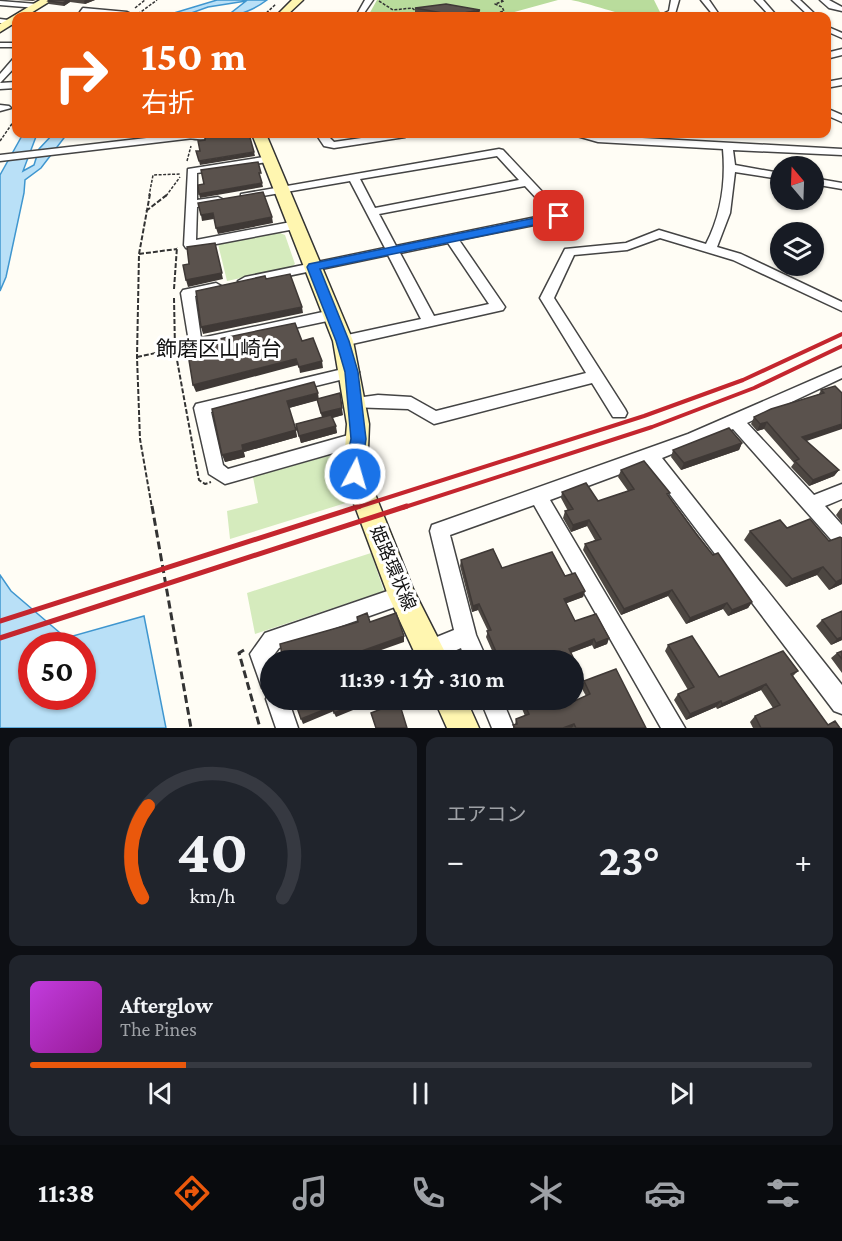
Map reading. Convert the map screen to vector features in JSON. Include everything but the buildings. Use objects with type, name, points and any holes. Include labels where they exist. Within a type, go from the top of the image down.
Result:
[{"type":"main road","points":[[27,12],[47,0]]},
{"type":"main road","points":[[285,12],[298,0]]},
{"type":"main road","name":"姫路環状線","points":[[261,138],[332,315],[351,372],[359,439],[354,462],[355,474],[402,595],[430,650]]},
{"type":"main road","points":[[455,710],[463,728]]},
{"type":"street","points":[[80,12],[100,0]]},
{"type":"street","points":[[759,0],[770,12]]},
{"type":"street","points":[[796,0],[809,12]]},
{"type":"street","points":[[824,0],[842,9]]},
{"type":"street","points":[[0,1],[37,6]]},
{"type":"street","points":[[0,80],[12,67]]},
{"type":"street","points":[[0,158],[169,138]]},
{"type":"street","points":[[324,138],[328,144],[334,145],[379,138]]},
{"type":"street","points":[[593,138],[643,138],[728,147],[842,152]]},
{"type":"street","points":[[710,249],[720,231],[731,168],[728,147]]},
{"type":"street","points":[[191,205],[500,152],[559,216],[188,293],[195,344],[332,315]]},
{"type":"street","points":[[270,159],[192,171],[190,245],[297,225]]},
{"type":"street","points":[[731,168],[770,174]]},
{"type":"street","points":[[353,177],[430,322]]},
{"type":"street","points":[[371,212],[527,182]]},
{"type":"street","points":[[824,183],[842,186]]},
{"type":"street","points":[[619,413],[547,298],[569,252],[632,245],[647,241],[659,234],[737,257],[842,307]]},
{"type":"street","points":[[342,341],[498,307],[452,239]]},
{"type":"street","points":[[351,372],[202,408],[215,469],[225,477],[359,439]]},
{"type":"street","points":[[472,650],[439,531],[650,456],[736,422],[842,372]]},
{"type":"street","points":[[355,403],[378,401],[411,403],[434,418],[596,375]]},
{"type":"street","points":[[736,422],[842,538]]},
{"type":"street","points":[[650,456],[842,703]]},
{"type":"street","points":[[811,504],[842,491]]},
{"type":"street","points":[[538,496],[674,728]]},
{"type":"street","points":[[264,650],[272,640],[402,595]]},
{"type":"street","points":[[440,650],[466,635]]},
{"type":"street","points":[[281,710],[287,728]]},
{"type":"street","points":[[496,710],[503,728]]},
{"type":"path","points":[[136,12],[157,0]]},
{"type":"path","points":[[268,12],[281,0]]},
{"type":"path","points":[[378,0],[393,10],[412,8],[417,12]]},
{"type":"path","points":[[499,12],[504,11],[502,7],[495,4],[504,1],[501,0]]},
{"type":"path","points":[[0,141],[12,124]]},
{"type":"path","points":[[146,211],[168,194],[179,178],[185,174],[153,175],[146,211],[139,254],[137,357],[140,439],[191,728]]},
{"type":"path","points":[[139,254],[177,249]]},
{"type":"path","points":[[137,357],[175,349]]},
{"type":"green space","points":[[377,0],[558,0],[514,12],[370,12]]},
{"type":"green space","points":[[571,0],[654,0],[660,12],[617,12]]},
{"type":"green space","points":[[280,233],[285,235],[295,264],[291,267],[227,281],[218,244]]},
{"type":"green space","points":[[342,452],[345,477],[352,501],[230,539],[227,511],[258,503],[253,477]]},
{"type":"green space","points":[[371,553],[384,591],[255,634],[247,593]]},
{"type":"water","points":[[217,0],[267,0],[245,12],[232,12],[246,1],[208,7],[194,12],[177,12]]},
{"type":"water","points":[[21,138],[35,138],[23,171],[34,165],[39,149],[49,138],[64,138],[41,168],[25,180],[6,277],[0,291],[0,175]]},
{"type":"water","points":[[0,575],[11,591],[59,632],[18,632],[18,710],[96,710],[96,632],[87,632],[144,616],[166,728],[0,728]]},
{"type":"railway","points":[[355,508],[644,416],[743,380],[842,334]]},
{"type":"railway","points":[[402,508],[652,427],[754,388],[842,346]]},
{"type":"railway","points":[[0,621],[360,506]]},
{"type":"railway","points":[[0,638],[407,506]]},
{"type":"district","name":"飾磨区山崎台","points":[[219,349]]},
{"type":"route","points":[[355,474],[354,462],[359,439],[351,372],[342,341],[313,267],[559,216]]}]
